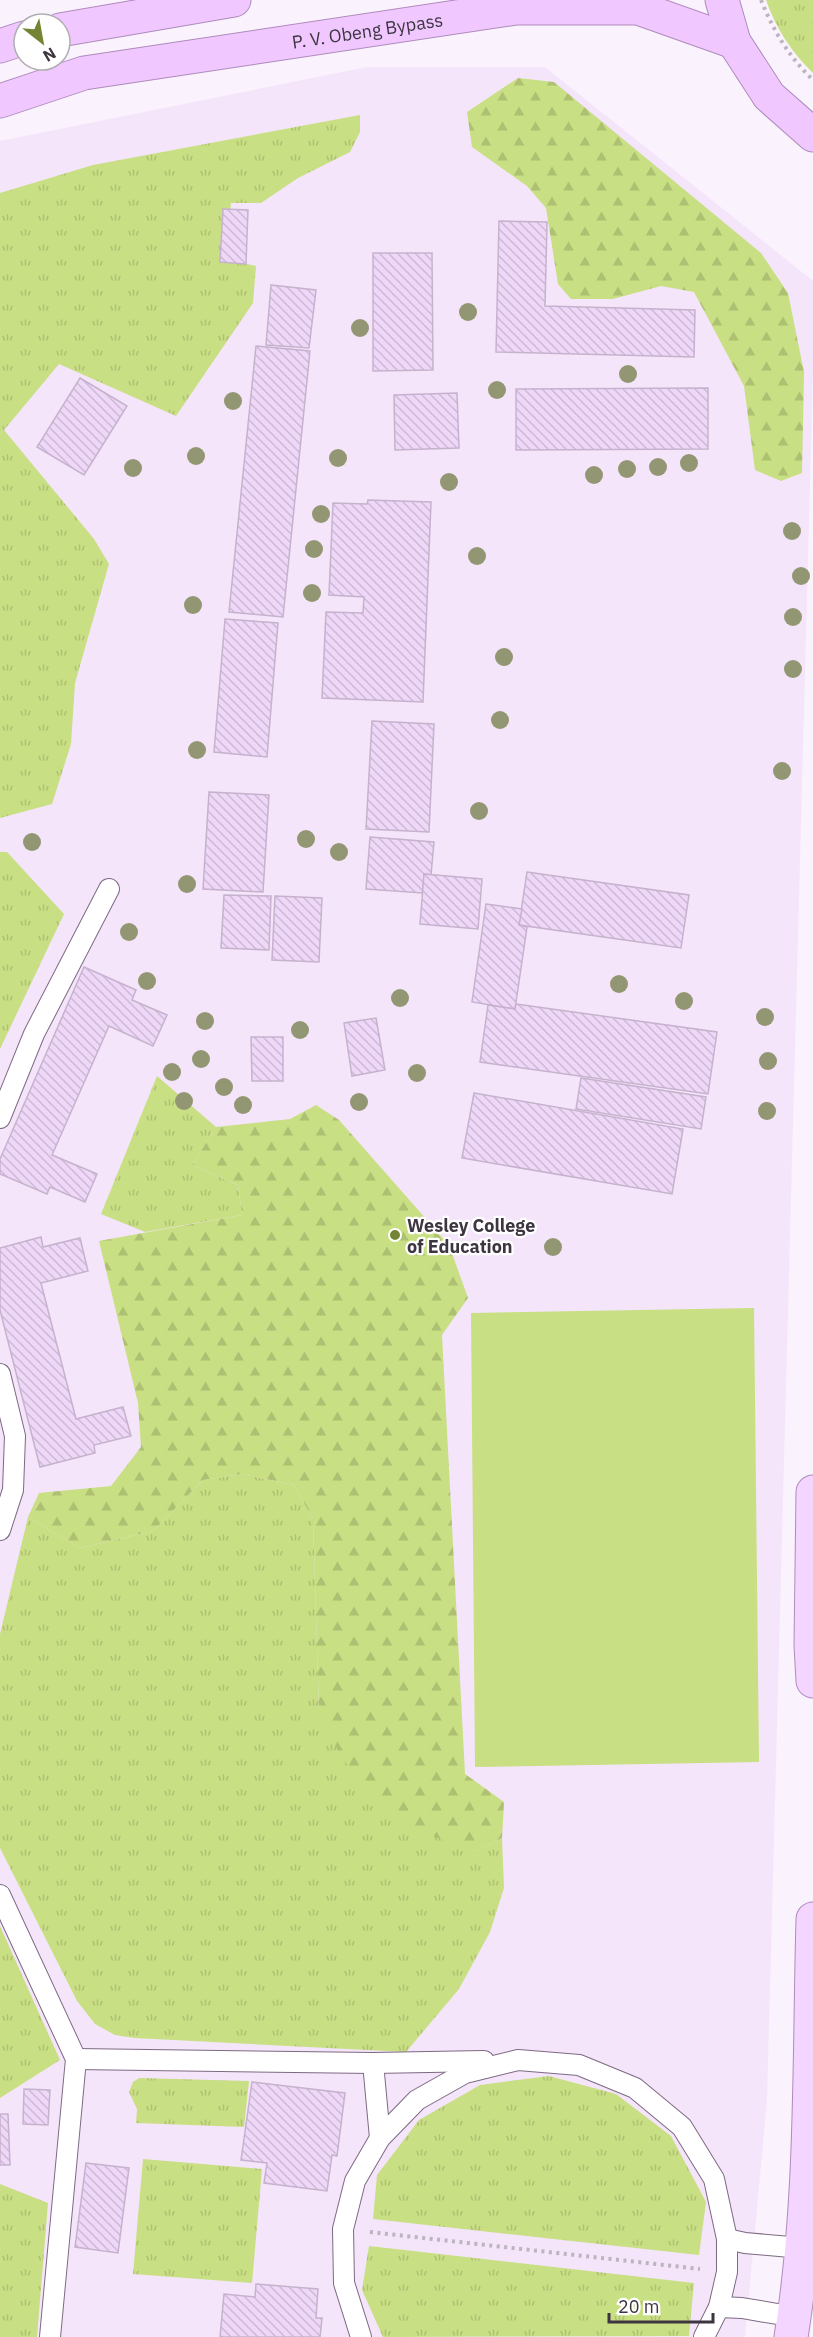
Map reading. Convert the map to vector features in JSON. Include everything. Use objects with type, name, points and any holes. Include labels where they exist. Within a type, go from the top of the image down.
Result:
[{"type":"highway","points":[[72,28],[234,0]]},
{"type":"highway","points":[[722,0],[734,42],[769,96],[813,135]]},
{"type":"highway","name":"P. V. Obeng Bypass","points":[[0,101],[84,73],[516,8],[638,8],[734,42]]},
{"type":"main road","points":[[813,1492],[811,1645],[813,1681]]},
{"type":"main road","points":[[793,2327],[802,2248],[809,2103],[813,1938]]},
{"type":"lane","points":[[0,1118],[34,1034],[109,889]]},
{"type":"lane","points":[[0,1374],[15,1436],[14,1490],[0,1530]]},
{"type":"lane","points":[[0,1895],[76,2059],[50,2337]]},
{"type":"lane","points":[[76,2059],[373,2063],[518,2060],[579,2065],[635,2088],[682,2127],[714,2179],[727,2239],[727,2272],[719,2307],[704,2337]]},
{"type":"lane","points":[[360,2336],[344,2283],[343,2229],[355,2181],[380,2138],[417,2100],[465,2073],[518,2060]]},
{"type":"lane","points":[[373,2063],[380,2138]]},
{"type":"lane","points":[[727,2239],[745,2243],[802,2248]]},
{"type":"lane","points":[[719,2307],[742,2308],[793,2327]]},
{"type":"path","points":[[761,0],[771,24],[789,52],[813,80]]},
{"type":"path","points":[[343,2229],[727,2272]]},
{"type":"shaded area","name":"Wesley College of Education","points":[[367,67],[545,67],[813,281],[813,370],[767,2100],[745,2337],[0,2337],[0,141]]},
{"type":"green space","points":[[766,0],[813,0],[813,73],[785,39]]},
{"type":"green space","points":[[518,78],[554,82],[761,253],[788,293],[804,372],[802,473],[781,481],[755,470],[744,386],[694,292],[661,286],[613,299],[571,299],[558,284],[546,208],[527,186],[472,147],[467,112]]},
{"type":"green space","points":[[360,115],[360,132],[350,152],[298,178],[261,203],[231,203],[225,259],[256,266],[253,303],[176,416],[59,364],[4,430],[94,539],[109,564],[75,683],[71,744],[52,804],[0,818],[0,193],[93,165]]},
{"type":"green space","points":[[0,852],[7,852],[64,914],[0,1049]]},
{"type":"green space","points":[[157,1076],[216,1127],[192,1165],[238,1185],[242,1215],[145,1232],[101,1214]]},
{"type":"green space","points":[[316,1105],[339,1120],[449,1245],[468,1298],[442,1335],[465,1774],[504,1802],[502,1838],[475,1852],[403,1825],[341,1758],[319,1709],[313,1519],[294,1485],[242,1474],[203,1480],[153,1531],[80,1548],[28,1517],[39,1493],[111,1486],[141,1447],[138,1403],[99,1241],[242,1215],[238,1185],[192,1165],[216,1127],[290,1119]]},
{"type":"green space","points":[[754,1308],[759,1762],[475,1767],[471,1313]]},
{"type":"green space","points":[[242,1474],[294,1485],[313,1519],[319,1709],[475,1852],[502,1838],[504,1888],[490,1932],[459,1989],[406,2052],[134,2038],[115,2035],[95,2024],[77,2001],[0,1848],[0,1634],[28,1517],[80,1548],[153,1531],[203,1480]]},
{"type":"green space","points":[[0,1926],[60,2060],[0,2098]]},
{"type":"green space","points":[[549,2076],[616,2094],[671,2136],[706,2202],[699,2255],[373,2219],[377,2175],[419,2120],[480,2085]]},
{"type":"green space","points":[[139,2078],[249,2081],[244,2127],[136,2123],[137,2109],[129,2092],[133,2082]]},
{"type":"green space","points":[[143,2159],[262,2169],[252,2283],[133,2274]]},
{"type":"green space","points":[[0,2184],[48,2203],[37,2337],[0,2337]]},
{"type":"green space","points":[[369,2246],[694,2283],[689,2336],[383,2337],[362,2290]]},
{"type":"building","points":[[223,209],[248,210],[246,264],[220,262]]},
{"type":"building","points":[[499,221],[547,222],[545,306],[695,310],[694,357],[496,352]]},
{"type":"building","points":[[373,253],[432,253],[433,370],[373,371]]},
{"type":"building","points":[[271,285],[316,290],[309,348],[266,345]]},
{"type":"building","points":[[256,346],[310,351],[283,617],[229,612]]},
{"type":"building","points":[[80,378],[127,406],[84,475],[37,447]]},
{"type":"building","points":[[708,388],[708,449],[516,450],[516,389]]},
{"type":"building","points":[[457,393],[459,448],[395,450],[394,395]]},
{"type":"building","points":[[368,500],[431,502],[423,702],[322,698],[326,612],[363,613],[364,597],[329,595],[333,503],[367,504]]},
{"type":"building","points":[[225,619],[278,623],[267,757],[214,752]]},
{"type":"building","points":[[372,721],[434,724],[429,832],[366,829]]},
{"type":"building","points":[[209,792],[269,795],[263,892],[203,889]]},
{"type":"building","points":[[370,837],[434,842],[431,875],[424,874],[423,893],[366,889]]},
{"type":"building","points":[[527,872],[689,895],[681,948],[519,925]]},
{"type":"building","points":[[424,874],[482,879],[478,929],[420,924]]},
{"type":"building","points":[[224,895],[271,896],[269,950],[221,948]]},
{"type":"building","points":[[275,896],[322,898],[319,962],[272,960]]},
{"type":"building","points":[[486,904],[522,909],[519,925],[527,927],[515,1009],[472,1002]]},
{"type":"building","points":[[84,967],[136,990],[132,1000],[167,1015],[153,1046],[109,1026],[52,1155],[97,1174],[85,1202],[50,1187],[47,1194],[0,1174],[0,1159]]},
{"type":"building","points":[[516,1004],[717,1032],[708,1094],[480,1062],[488,1005],[515,1009]]},
{"type":"building","points":[[376,1018],[385,1070],[352,1076],[344,1023]]},
{"type":"building","points":[[251,1037],[283,1037],[283,1081],[252,1081]]},
{"type":"building","points":[[581,1078],[706,1097],[701,1129],[576,1109]]},
{"type":"building","points":[[474,1093],[683,1129],[672,1194],[462,1158]]},
{"type":"building","points":[[41,1237],[43,1247],[80,1238],[88,1271],[41,1283],[76,1419],[123,1407],[131,1436],[94,1445],[95,1453],[40,1467],[0,1310],[0,1248]]},
{"type":"building","points":[[252,2082],[345,2093],[337,2156],[332,2155],[327,2191],[264,2183],[267,2163],[241,2160]]},
{"type":"building","points":[[24,2089],[50,2090],[48,2125],[23,2124]]},
{"type":"building","points":[[0,2114],[8,2114],[10,2165],[0,2165]]},
{"type":"building","points":[[86,2163],[129,2168],[118,2253],[75,2247]]},
{"type":"building","points":[[256,2284],[318,2289],[316,2318],[322,2318],[320,2337],[220,2337],[224,2294],[255,2297]]},
{"type":"place","name":"Wesley College of Education","points":[[395,1235]]}]
